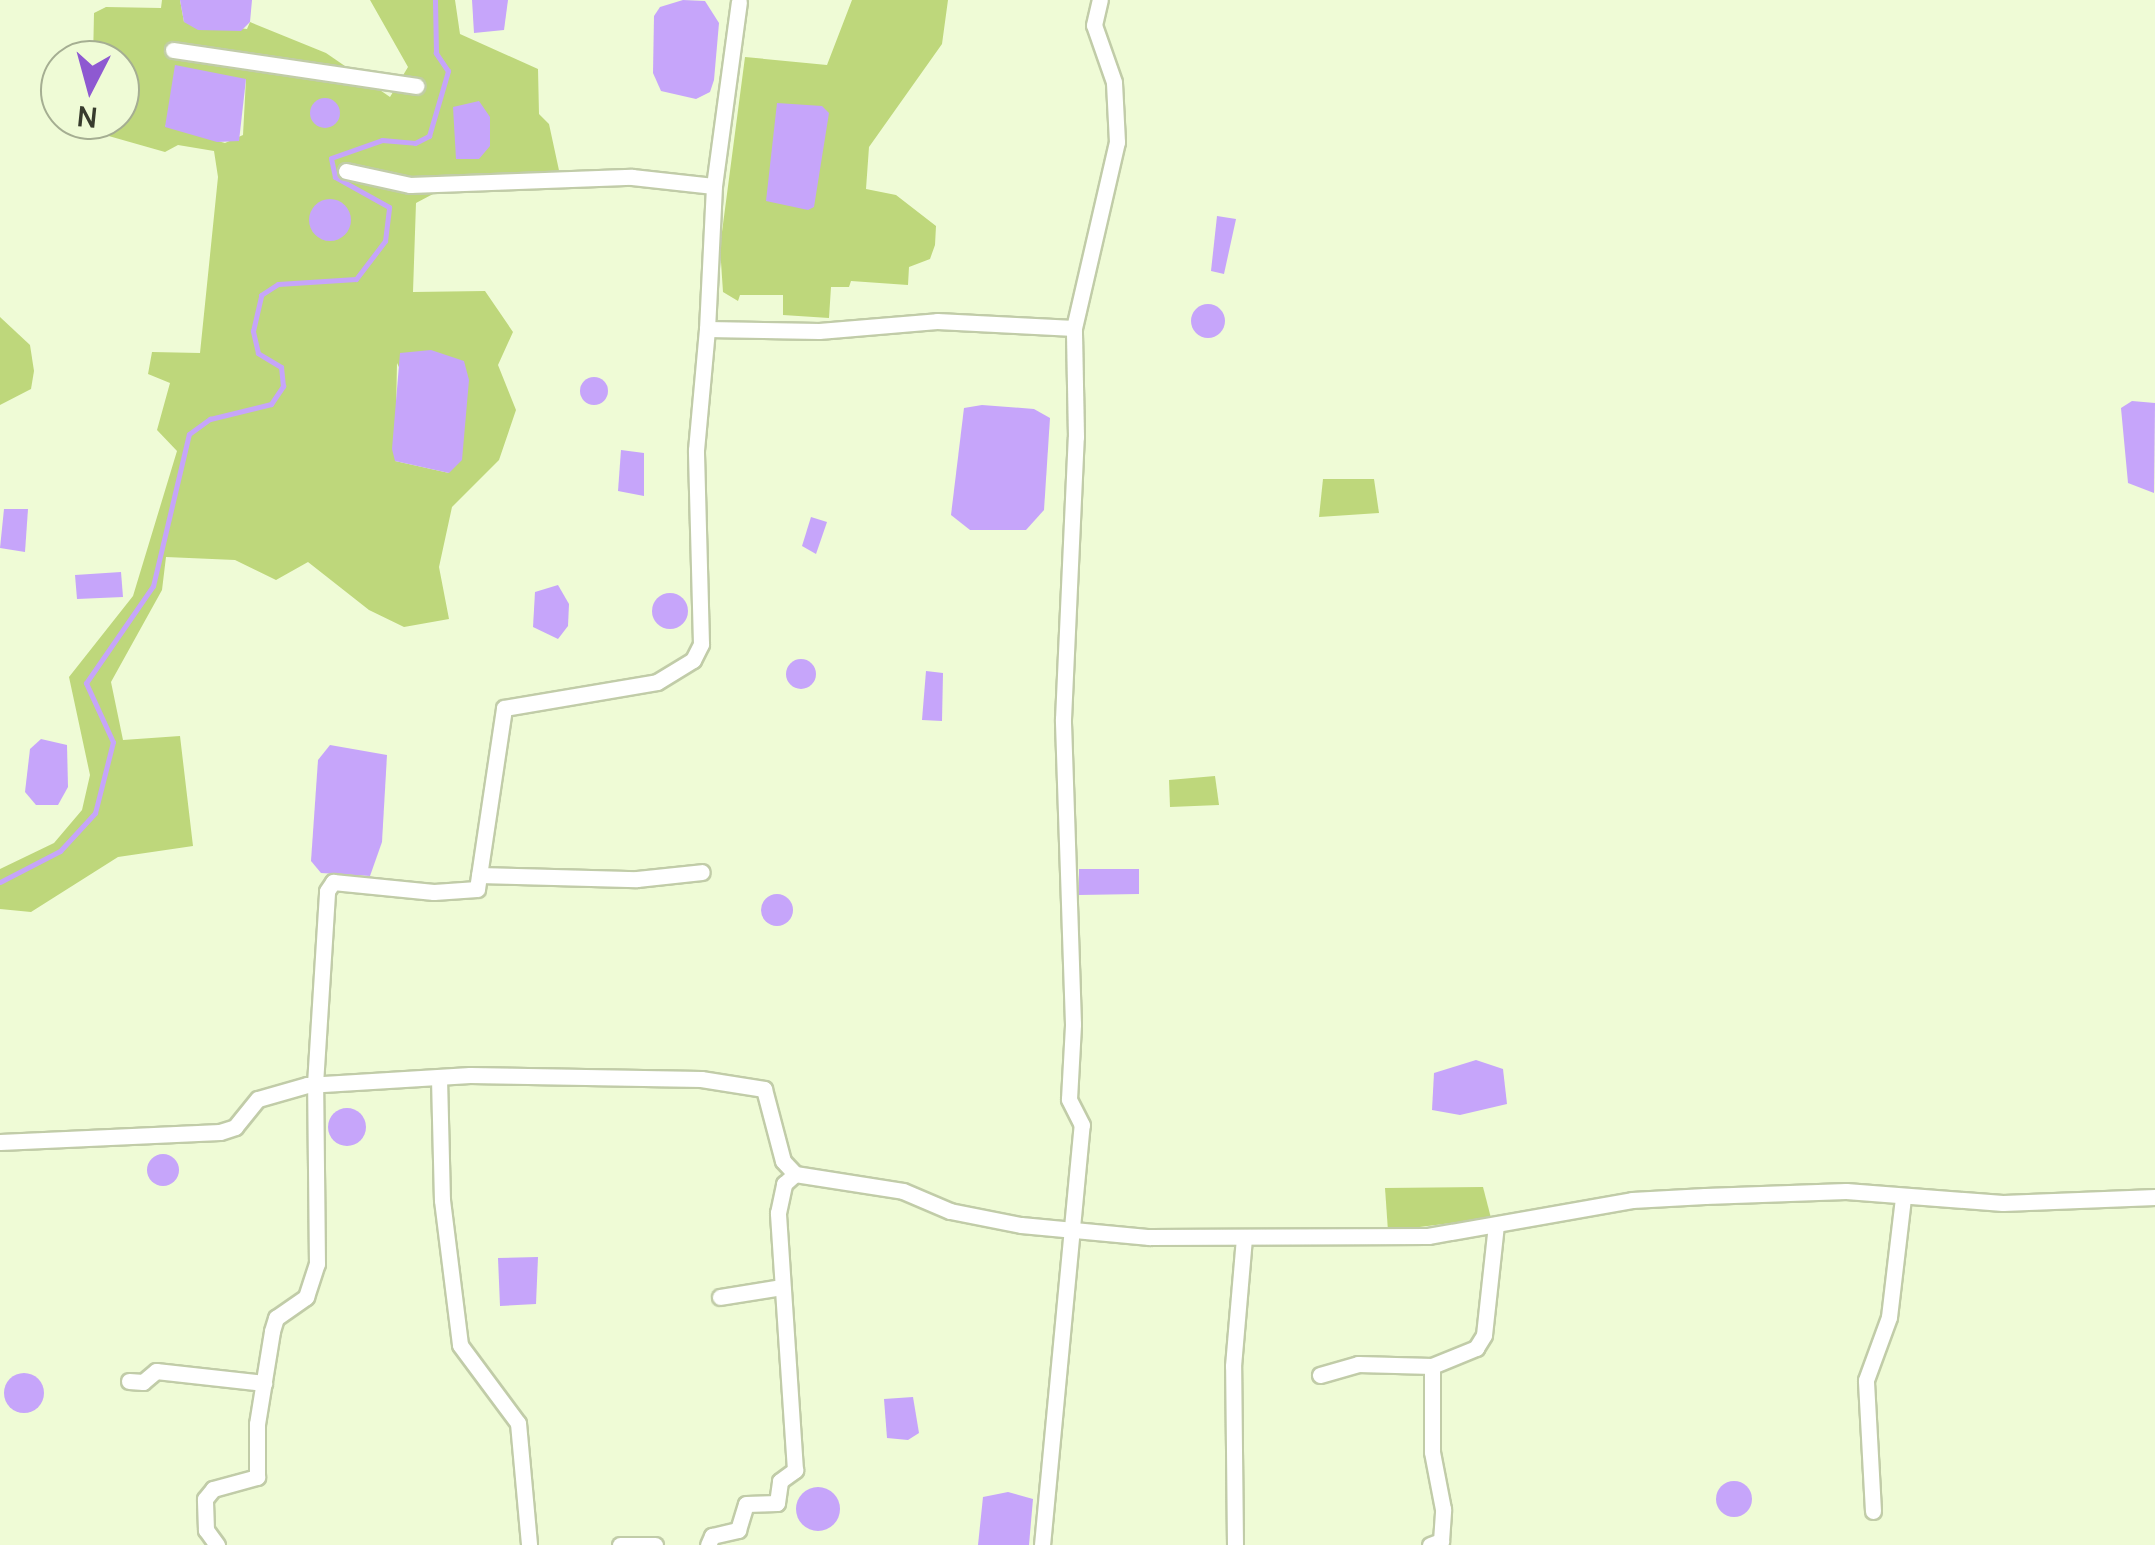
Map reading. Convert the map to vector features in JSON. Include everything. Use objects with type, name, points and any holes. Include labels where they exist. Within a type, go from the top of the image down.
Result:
[{"type":"street","points":[[1042,1545],[1082,1126],[1068,1099],[1073,1024],[1063,719],[1076,437],[1074,328],[1117,142],[1114,82],[1094,25],[1100,0]]},
{"type":"street","points":[[216,1545],[206,1530],[203,1506],[213,1489],[257,1477],[264,1383],[276,1318],[306,1297],[317,1264],[315,1084],[322,932],[332,882],[434,892],[477,889],[504,708],[657,682],[680,672],[701,644],[696,450],[714,186],[739,2]]},
{"type":"street","points":[[172,50],[416,86]]},
{"type":"street","points":[[346,172],[410,184],[632,178],[714,186]]},
{"type":"street","points":[[707,328],[819,331],[937,321],[1074,328]]},
{"type":"street","points":[[479,874],[637,879],[702,872]]},
{"type":"street","points":[[439,1078],[442,1200],[460,1346],[518,1423],[529,1545]]},
{"type":"street","points":[[0,1142],[220,1132],[267,1094],[315,1084],[439,1078],[751,1085],[769,1095],[778,1148],[795,1174],[903,1191],[950,1211],[1075,1230],[1244,1238],[1428,1236],[1670,1197],[1846,1192],[2003,1203],[2155,1196]]},
{"type":"street","points":[[708,1545],[712,1536],[738,1530],[746,1504],[777,1503],[780,1481],[794,1477],[778,1213],[784,1184],[795,1174]]},
{"type":"street","points":[[1873,1511],[1866,1380],[1888,1317],[1903,1197]]},
{"type":"street","points":[[1320,1376],[1358,1364],[1432,1366],[1476,1348],[1484,1336],[1496,1225]]},
{"type":"street","points":[[1235,1545],[1232,1366],[1244,1238]]},
{"type":"street","points":[[720,1297],[782,1288]]},
{"type":"street","points":[[1430,1545],[1441,1541],[1444,1510],[1432,1452],[1432,1366]]},
{"type":"street","points":[[128,1381],[143,1382],[156,1371],[264,1383]]},
{"type":"street","points":[[620,1545],[655,1545]]},
{"type":"green space","points":[[162,0],[180,0],[184,22],[247,29],[250,22],[326,53],[390,97],[408,67],[370,0],[455,0],[460,34],[538,69],[539,114],[549,124],[560,175],[552,189],[433,194],[416,203],[413,292],[485,291],[513,332],[498,365],[516,410],[499,460],[452,507],[439,567],[449,619],[404,627],[369,610],[308,562],[276,580],[235,560],[166,557],[162,590],[111,682],[123,740],[180,736],[193,846],[118,857],[31,912],[0,909],[0,869],[54,843],[82,810],[90,775],[69,677],[133,596],[177,451],[157,430],[170,383],[148,374],[152,352],[200,353],[218,177],[214,151],[178,145],[165,152],[123,140],[140,140],[140,40],[93,40],[94,13],[106,7],[161,8]],"holes":[[[246,79],[243,135],[225,143],[165,126]],[[397,363],[449,473],[395,461]]]},
{"type":"green space","points":[[852,0],[948,0],[942,44],[869,147],[866,189],[896,195],[936,226],[935,245],[930,259],[909,267],[908,285],[851,281],[849,287],[831,287],[829,318],[783,315],[783,295],[740,295],[738,301],[723,292],[720,247],[745,57],[827,65]]},
{"type":"green space","points":[[0,317],[30,345],[34,371],[31,389],[0,405]]},
{"type":"green space","points":[[1323,479],[1374,479],[1379,513],[1319,517]]},
{"type":"green space","points":[[1215,776],[1219,805],[1170,807],[1169,780]]},
{"type":"green space","points":[[1483,1187],[1491,1218],[1388,1231],[1385,1188]]},
{"type":"shaded area","points":[[180,0],[252,0],[250,22],[241,31],[198,30],[184,22]]},
{"type":"shaded area","points":[[472,0],[508,0],[504,30],[474,33]]},
{"type":"shaded area","points":[[683,0],[705,1],[719,23],[714,80],[710,92],[696,99],[661,91],[653,73],[654,16],[660,7]]},
{"type":"shaded area","points":[[175,65],[246,79],[239,141],[217,142],[165,127]]},
{"type":"shaded area","points":[[325,98],[335,103],[340,113],[335,123],[325,128],[315,123],[310,113],[315,103]]},
{"type":"shaded area","points":[[479,101],[490,117],[490,146],[479,159],[456,159],[453,107]]},
{"type":"shaded area","points":[[777,103],[822,106],[829,113],[814,207],[808,210],[766,201]]},
{"type":"shaded area","points":[[330,199],[345,205],[351,220],[345,235],[330,241],[315,235],[309,220],[315,205]]},
{"type":"shaded area","points":[[1217,216],[1236,219],[1224,274],[1211,271]]},
{"type":"shaded area","points":[[1208,304],[1220,309],[1225,321],[1220,333],[1208,338],[1196,333],[1191,321],[1196,309]]},
{"type":"shaded area","points":[[431,350],[464,361],[469,380],[462,460],[449,473],[395,461],[392,449],[400,353]]},
{"type":"shaded area","points":[[594,377],[604,381],[608,391],[604,401],[594,405],[584,401],[580,391],[584,381]]},
{"type":"shaded area","points":[[2132,401],[2155,403],[2154,493],[2128,483],[2121,408]]},
{"type":"shaded area","points":[[982,405],[1034,409],[1050,418],[1044,510],[1026,530],[970,530],[951,515],[964,408]]},
{"type":"shaded area","points":[[621,450],[644,453],[644,496],[618,491]]},
{"type":"shaded area","points":[[4,509],[28,509],[25,552],[0,548]]},
{"type":"shaded area","points":[[811,517],[827,522],[816,554],[802,546]]},
{"type":"shaded area","points":[[121,572],[123,597],[77,599],[75,575]]},
{"type":"shaded area","points":[[558,585],[569,604],[568,626],[558,639],[533,627],[535,592]]},
{"type":"shaded area","points":[[670,593],[683,598],[688,611],[683,624],[670,629],[657,624],[652,611],[657,598]]},
{"type":"shaded area","points":[[801,659],[815,668],[816,674],[807,688],[801,689],[787,680],[786,674],[795,660]]},
{"type":"shaded area","points":[[926,671],[943,673],[942,721],[922,720]]},
{"type":"shaded area","points":[[41,739],[67,745],[68,787],[58,805],[36,805],[25,792],[30,749]]},
{"type":"shaded area","points":[[330,745],[387,755],[382,842],[370,876],[321,873],[311,861],[318,760]]},
{"type":"shaded area","points":[[1079,869],[1139,869],[1139,894],[1079,895]]},
{"type":"shaded area","points":[[777,894],[788,899],[793,910],[788,921],[777,926],[766,921],[761,910],[766,899]]},
{"type":"shaded area","points":[[1476,1060],[1503,1069],[1507,1104],[1460,1115],[1432,1110],[1434,1073]]},
{"type":"shaded area","points":[[347,1108],[360,1114],[366,1127],[360,1140],[347,1146],[334,1140],[328,1127],[334,1114]]},
{"type":"shaded area","points":[[163,1154],[174,1159],[179,1170],[174,1181],[163,1186],[152,1181],[147,1170],[152,1159]]},
{"type":"shaded area","points":[[538,1257],[536,1304],[500,1306],[498,1258]]},
{"type":"shaded area","points":[[24,1373],[38,1379],[44,1393],[38,1407],[24,1413],[10,1407],[4,1393],[10,1379]]},
{"type":"shaded area","points":[[913,1397],[919,1433],[908,1440],[887,1438],[884,1399]]},
{"type":"shaded area","points":[[1734,1481],[1747,1486],[1752,1499],[1747,1512],[1734,1517],[1721,1512],[1716,1499],[1721,1486]]},
{"type":"shaded area","points":[[818,1487],[833,1494],[840,1509],[833,1524],[818,1531],[803,1524],[796,1509],[803,1494]]},
{"type":"shaded area","points":[[1008,1492],[1033,1499],[1029,1545],[978,1545],[983,1497]]},
{"type":"waterway","points":[[0,882],[60,851],[95,813],[113,742],[86,683],[153,586],[189,434],[210,419],[271,404],[283,386],[281,367],[258,353],[253,331],[261,295],[278,284],[356,279],[385,241],[389,207],[335,177],[331,158],[382,140],[415,143],[429,136],[448,71],[436,53],[435,0]]}]
